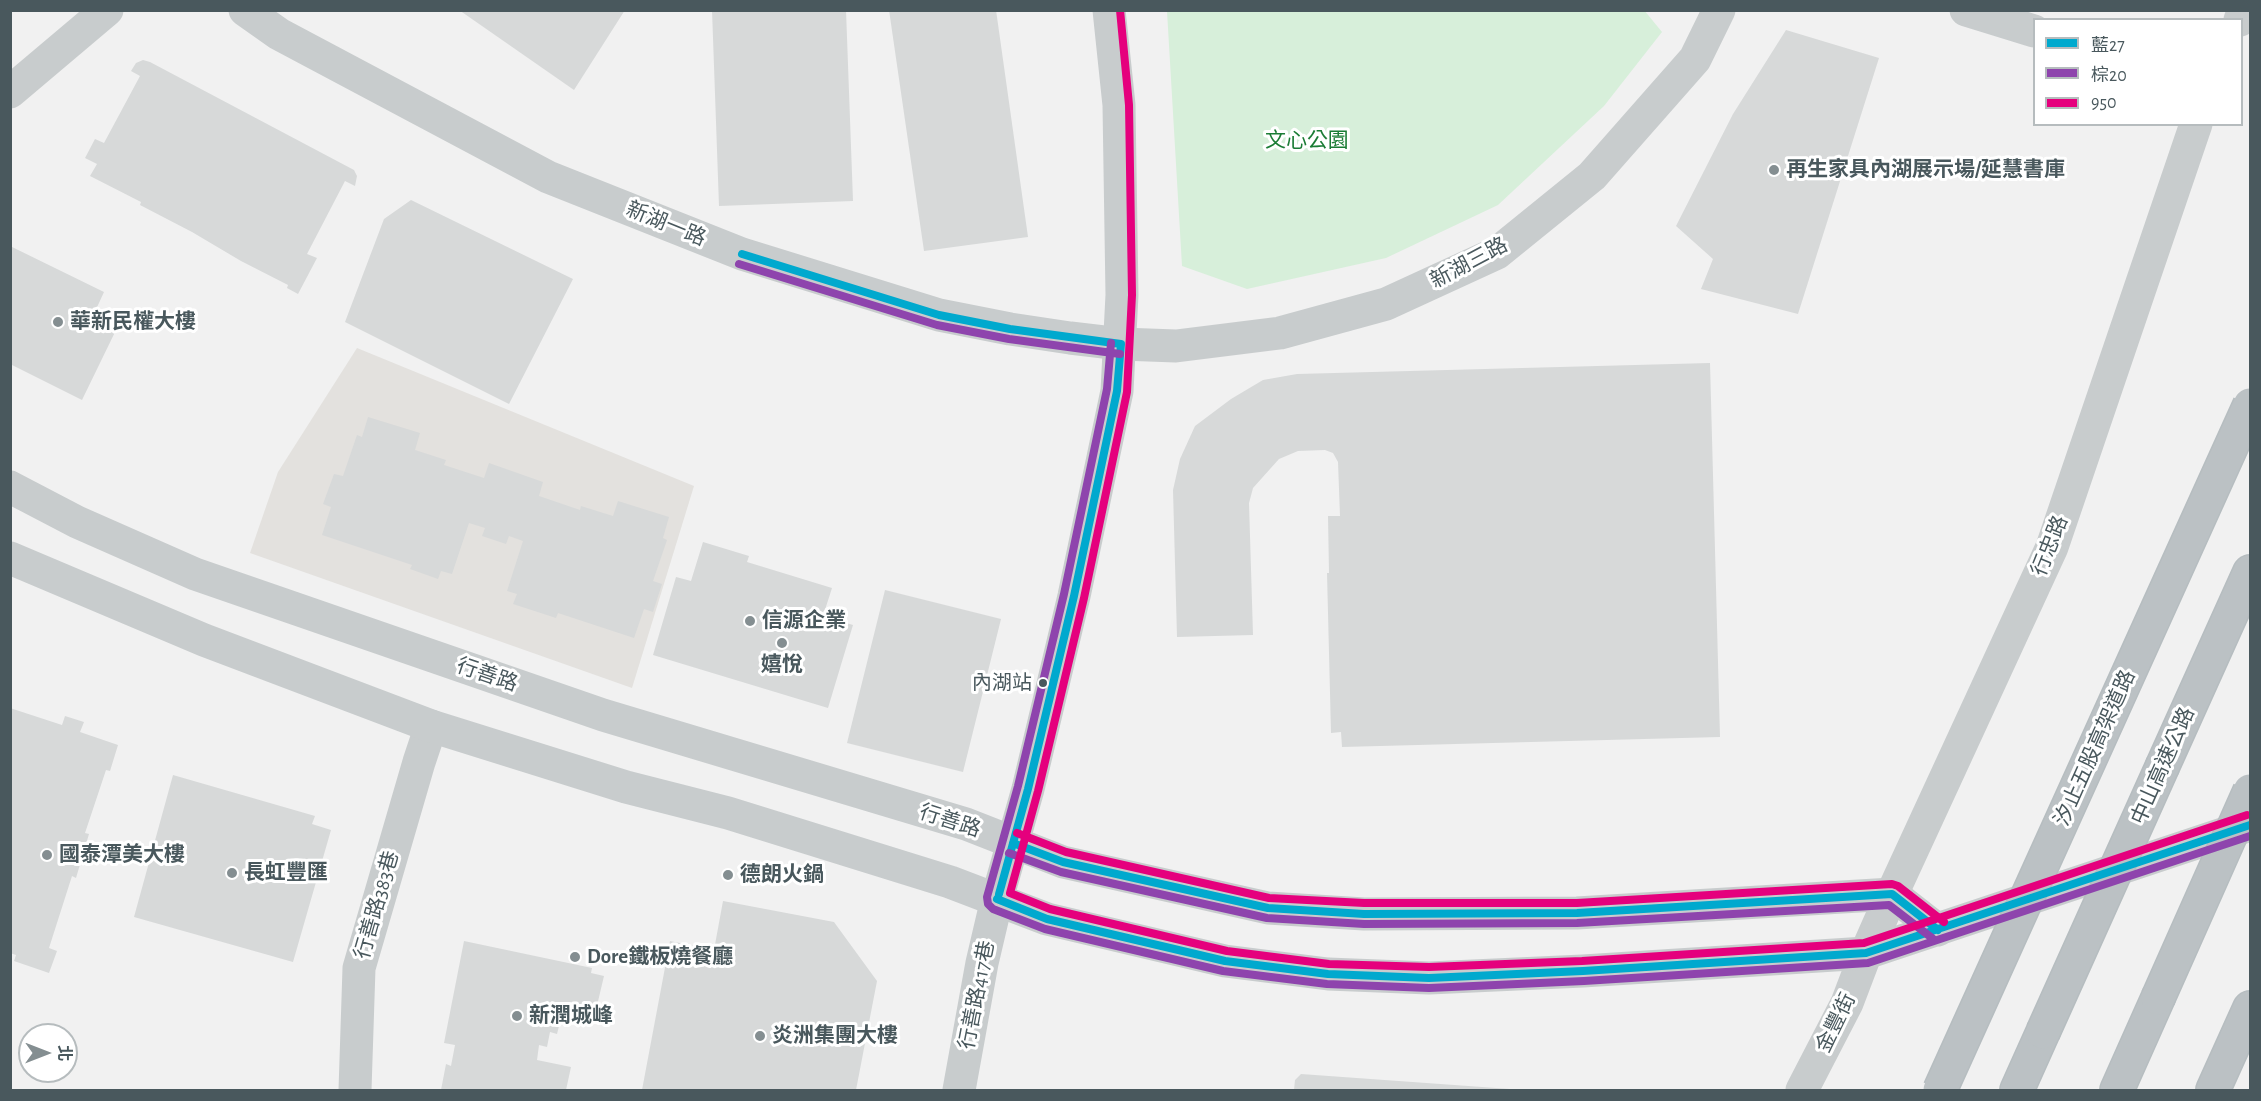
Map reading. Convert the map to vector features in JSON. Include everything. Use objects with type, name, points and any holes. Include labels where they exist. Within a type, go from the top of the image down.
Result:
[{"type":"highway","name":"汐止五股高架道路","points":[[1940,1090],[2250,405]]},
{"type":"highway","name":"中山高速公路","points":[[2017,1090],[2250,572]]},
{"type":"highway","points":[[2117,1090],[2250,790]]},
{"type":"highway","points":[[2213,1090],[2250,1008]]},
{"type":"street","points":[[10,92],[106,10]]},
{"type":"street","name":"新湖一路","points":[[245,10],[279,34],[548,177],[742,254],[939,315],[1010,329],[1121,344]]},
{"type":"street","name":"行善路417巷","points":[[959,1090],[982,963],[1074,596],[1117,391],[1121,344],[1119,105],[1109,10]]},
{"type":"street","name":"新湖三路","points":[[1121,344],[1191,345],[1280,333],[1386,304],[1497,254],[1592,176],[1695,59],[1719,10]]},
{"type":"street","points":[[1966,10],[2033,31]]},
{"type":"street","name":"行忠路","points":[[1866,953],[2052,547],[2195,126]]},
{"type":"street","name":"行善路","points":[[10,488],[77,522],[195,574],[603,715],[966,824],[1063,862],[1268,908],[1353,914],[1577,913],[1892,894]]},
{"type":"street","points":[[10,558],[204,640],[431,726],[626,787],[728,813],[950,882],[1047,919],[1225,962],[1328,974],[1429,978],[1583,971],[1866,953],[2250,825]]},
{"type":"street","name":"行善路383巷","points":[[355,1090],[359,969],[415,773],[431,726]]},
{"type":"street","points":[[1892,894],[1938,930]]},
{"type":"street","name":"金豐街","points":[[1802,1090],[1847,1003],[1866,953]]},
{"type":"shaded area","points":[[357,348],[694,486],[632,688],[250,553],[278,472]]},
{"type":"green space","name":"文心公園","points":[[1644,10],[1662,32],[1604,106],[1498,205],[1386,258],[1247,289],[1182,266],[1167,11]]},
{"type":"building","points":[[459,10],[625,10],[574,90]]},
{"type":"building","points":[[712,10],[846,10],[853,201],[719,206]]},
{"type":"building","points":[[889,10],[996,10],[1028,237],[924,251]]},
{"type":"building","name":"再生家具內湖展示場/延慧書庫","points":[[1786,30],[1879,58],[1798,314],[1701,289],[1713,259],[1676,226],[1733,114]]},
{"type":"building","points":[[143,60],[354,170],[357,176],[355,186],[345,181],[307,254],[317,258],[298,294],[287,288],[288,285],[140,205],[141,202],[90,176],[97,164],[85,158],[95,139],[104,143],[140,76],[131,71],[136,63]]},
{"type":"building","points":[[411,200],[573,279],[509,404],[345,322],[384,219]]},
{"type":"building","name":"華新民權大樓","points":[[10,246],[104,292],[93,316],[117,328],[82,400],[10,364]]},
{"type":"building","points":[[1710,363],[1720,737],[1342,747],[1341,732],[1331,733],[1327,573],[1329,573],[1328,516],[1340,516],[1338,462],[1333,453],[1325,450],[1298,451],[1279,459],[1253,488],[1249,503],[1253,635],[1177,637],[1173,490],[1180,459],[1195,426],[1231,399],[1263,380],[1297,374]]},
{"type":"building","points":[[368,417],[420,433],[415,450],[446,460],[444,465],[484,478],[489,463],[543,482],[539,496],[580,510],[581,506],[613,516],[618,501],[669,517],[663,538],[667,540],[653,581],[662,584],[653,612],[644,609],[634,638],[558,613],[556,618],[513,604],[517,594],[507,591],[523,541],[509,536],[506,544],[482,536],[485,528],[469,523],[452,574],[441,571],[438,579],[410,569],[412,565],[322,535],[331,507],[323,504],[334,474],[343,476],[357,435],[362,437]]},
{"type":"building","name":"信源企業","points":[[703,542],[749,556],[747,562],[832,588],[823,616],[853,625],[828,708],[653,655],[676,577],[691,581]]},
{"type":"building","points":[[885,590],[1001,619],[963,772],[847,743]]},
{"type":"building","name":"國泰潭美大樓","points":[[10,708],[62,725],[65,716],[84,722],[80,732],[118,745],[110,771],[106,770],[85,833],[89,834],[76,878],[72,876],[49,948],[57,951],[49,973],[14,961],[16,955],[10,953]]},
{"type":"building","name":"長虹豐匯","points":[[173,775],[315,816],[312,824],[331,830],[293,962],[134,917]]},
{"type":"building","name":"炎洲集團大樓","points":[[723,901],[834,922],[877,981],[856,1090],[642,1090],[670,941],[714,950]]},
{"type":"building","name":"新潤城峰","points":[[464,941],[592,968],[591,973],[604,976],[595,1014],[585,1012],[584,1023],[561,1018],[557,1034],[550,1032],[547,1047],[539,1045],[537,1060],[571,1067],[566,1090],[441,1090],[446,1064],[451,1066],[455,1045],[444,1043]]},
{"type":"building","points":[[1301,1074],[1510,1090],[1294,1090],[1295,1080]]},
{"type":"transit line","name":"950","points":[[1120,10],[1129,105],[1132,295],[1127,392],[1084,598],[1038,791],[1010,893],[1050,909],[1227,951],[1329,964],[1429,967],[1582,961],[1864,943],[2247,815]]},
{"type":"transit line","name":"藍27","points":[[742,254],[939,315],[1010,329],[1121,344]]},
{"type":"transit line","name":"棕20","points":[[739,264],[937,325],[1009,339],[1120,354]]},
{"type":"transit line","name":"棕20","points":[[1111,343],[1107,389],[1064,594],[1018,786],[987,897],[988,904],[993,909],[1045,929],[1223,971],[1327,984],[1429,988],[1584,981],[1868,963],[2250,836]]},
{"type":"transit line","name":"藍27","points":[[999,894],[1028,789],[1074,596],[1117,391],[1121,344]]},
{"type":"transit line","name":"藍27","points":[[997,899],[1047,919],[1225,961],[1328,974],[1429,978],[1583,971],[1866,953],[2250,825]]},
{"type":"transit line","name":"950","points":[[1017,833],[1066,852],[1269,898],[1364,903],[1577,903],[1892,884],[1898,886],[1944,922]]},
{"type":"transit line","name":"藍27","points":[[1013,843],[1063,862],[1268,908],[1364,914],[1577,913],[1892,894],[1938,930]]},
{"type":"transit line","name":"棕20","points":[[1009,853],[1061,872],[1267,918],[1364,924],[1577,923],[1889,905],[1932,938]]},
{"type":"place","name":"再生家具內湖展示場/延慧書庫","points":[[1774,170]]},
{"type":"place","name":"華新民權大樓","points":[[58,322]]},
{"type":"place","name":"信源企業","points":[[750,621]]},
{"type":"place","name":"嬉悅","points":[[782,643]]},
{"type":"place","name":"內湖站","points":[[1043,683]]},
{"type":"place","name":"國泰潭美大樓","points":[[47,855]]},
{"type":"place","name":"長虹豐匯","points":[[232,873]]},
{"type":"place","name":"德朗火鍋","points":[[728,875]]},
{"type":"place","name":"Dore鐵板燒餐廳","points":[[575,957]]},
{"type":"place","name":"新潤城峰","points":[[517,1016]]},
{"type":"place","name":"炎洲集團大樓","points":[[760,1036]]}]
